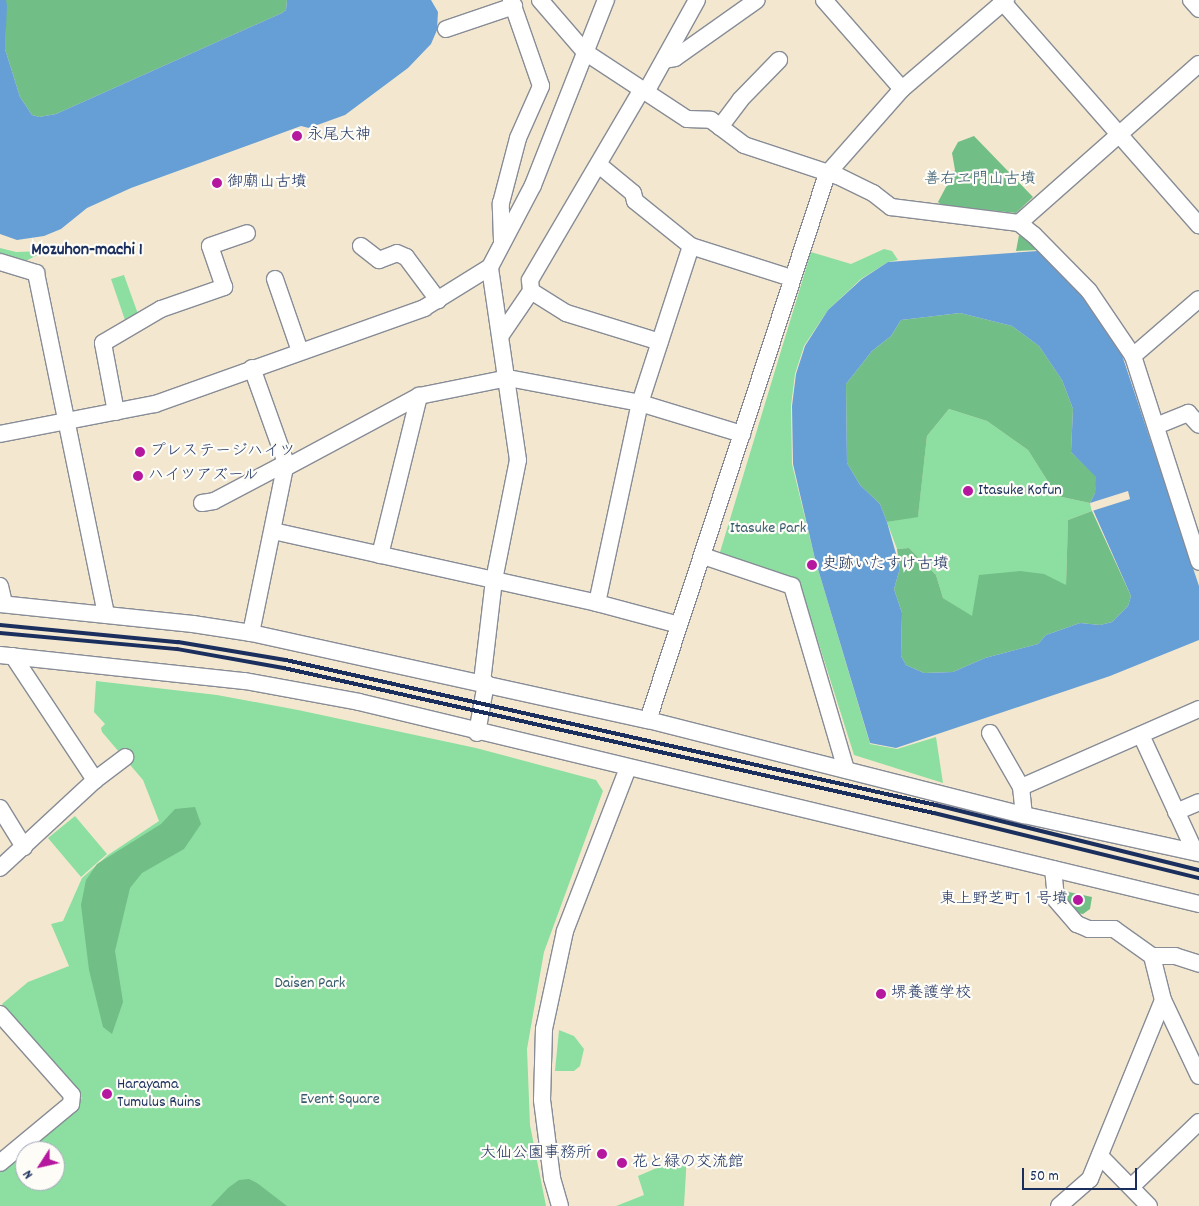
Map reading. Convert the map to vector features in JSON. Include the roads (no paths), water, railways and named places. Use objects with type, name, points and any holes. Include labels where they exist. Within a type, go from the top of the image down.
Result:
[{"type":"street","points":[[540,0],[585,52],[687,119],[711,120],[744,145],[827,174],[838,176],[873,193],[891,207],[1018,223],[1049,248],[1089,292],[1134,356],[1199,562]]},
{"type":"street","points":[[0,434],[155,404],[300,350],[424,308],[490,267],[533,185],[606,0]]},
{"type":"street","points":[[501,336],[531,291],[530,280],[644,91],[665,60],[697,0]]},
{"type":"street","points":[[665,60],[675,58],[756,0]]},
{"type":"street","points":[[824,0],[902,89]]},
{"type":"street","points":[[1191,0],[1199,9]]},
{"type":"street","points":[[648,720],[703,556],[791,278],[827,174],[902,89],[1003,1],[1199,225]]},
{"type":"street","points":[[446,29],[513,3],[540,86],[518,138],[501,204],[502,244]]},
{"type":"street","points":[[720,127],[740,100],[779,60]]},
{"type":"street","points":[[1018,223],[1199,64]]},
{"type":"street","points":[[599,165],[633,193],[634,201],[691,246],[791,278]]},
{"type":"street","points":[[116,412],[103,343],[161,309],[224,287],[210,246],[247,233]]},
{"type":"street","points":[[361,246],[380,260],[397,253],[406,257],[438,300]]},
{"type":"street","points":[[597,603],[640,403],[691,246]]},
{"type":"street","points":[[1,261],[36,273],[68,420],[106,615]]},
{"type":"street","points":[[477,733],[494,580],[518,460],[508,378],[490,267]]},
{"type":"street","points":[[274,279],[300,350]]},
{"type":"street","points":[[531,291],[566,313],[660,342]]},
{"type":"street","points":[[1134,356],[1199,299]]},
{"type":"street","points":[[251,633],[285,466],[252,368]]},
{"type":"street","points":[[202,503],[214,501],[285,466],[419,396],[508,378],[640,403],[742,434]]},
{"type":"street","points":[[380,555],[419,396]]},
{"type":"street","points":[[1156,426],[1188,413],[1199,425]]},
{"type":"street","points":[[272,531],[597,603],[680,626]]},
{"type":"street","points":[[703,556],[792,586],[846,769]]},
{"type":"street","points":[[0,586],[2,604],[251,633],[648,720],[1024,815],[1197,853]]},
{"type":"street","points":[[6,655],[246,681],[359,702],[477,733],[861,820],[1199,904]]},
{"type":"street","points":[[6,655],[95,780]]},
{"type":"street","points":[[1021,787],[1199,709]]},
{"type":"street","points":[[990,733],[1021,787],[1024,815]]},
{"type":"street","points":[[1141,735],[1197,853]]},
{"type":"street","points":[[0,868],[95,780],[125,757]]},
{"type":"street","points":[[560,1206],[552,1178],[542,1100],[544,1029],[565,931],[628,768]]},
{"type":"street","points":[[1176,812],[1199,802]]},
{"type":"street","points":[[0,808],[24,847]]},
{"type":"street","points":[[1053,869],[1056,900],[1077,924],[1089,929],[1114,929],[1152,956],[1175,956],[1199,964]]},
{"type":"street","points":[[1152,956],[1163,1000],[1199,1076]]},
{"type":"street","points":[[1059,1206],[1090,1179],[1163,1000]]},
{"type":"street","points":[[0,1014],[72,1095],[71,1104],[0,1163]]},
{"type":"street","points":[[1131,1187],[1199,1122]]},
{"type":"street","points":[[1100,1156],[1149,1206]]},
{"type":"water","points":[[0,0],[6,0],[5,49],[20,97],[32,115],[39,117],[56,114],[282,13],[286,10],[287,0],[431,0],[438,12],[437,30],[431,44],[408,68],[345,115],[309,128],[301,126],[131,188],[87,208],[61,229],[44,236],[17,240],[0,234]]},
{"type":"water","points":[[1038,251],[1085,299],[1122,355],[1199,586],[1199,640],[1110,676],[896,748],[870,743],[815,559],[793,464],[792,406],[796,374],[805,346],[828,310],[862,279],[888,262]],"holes":[[[960,313],[1012,326],[1039,346],[1062,380],[1073,409],[1071,452],[1096,477],[1095,493],[1090,503],[1131,596],[1128,606],[1112,622],[1100,625],[1080,623],[1046,635],[1038,644],[985,658],[953,672],[924,673],[906,665],[901,656],[902,613],[894,589],[900,568],[887,522],[880,504],[860,485],[847,463],[846,384],[872,351],[891,336],[901,320]]]},
{"type":"railway","points":[[0,625],[178,642],[286,660],[936,805],[1199,870]]},
{"type":"railway","points":[[0,633],[177,649],[284,668],[934,813],[1199,878]]},
{"type":"place","name":"永尾大神","points":[[297,136]]},
{"type":"place","name":"御廟山古墳","points":[[217,183]]},
{"type":"place","name":"プレステージハイツ","points":[[140,452]]},
{"type":"place","name":"ハイツアズール","points":[[138,476]]},
{"type":"place","name":"Itasuke Kofun","points":[[968,491]]},
{"type":"place","name":"史跡いたすけ古墳","points":[[812,565]]},
{"type":"place","name":"東上野芝町１号墳","points":[[1078,900]]},
{"type":"place","name":"堺養護学校","points":[[881,994]]},
{"type":"place","name":"Harayama Tumulus Ruins","points":[[107,1094]]},
{"type":"place","name":"大仙公園事務所","points":[[602,1154]]},
{"type":"place","name":"花と緑の交流館","points":[[622,1163]]},
{"type":"district","name":"Mozuhon-machi 1","points":[[87,251]]},
{"type":"park label","name":"善右ヱ門山古墳","points":[[980,180]]},
{"type":"park label","name":"Itasuke Park","points":[[768,529]]},
{"type":"park label","name":"Daisen Park","points":[[310,984]]},
{"type":"park label","name":"Event Square","points":[[340,1100]]}]
